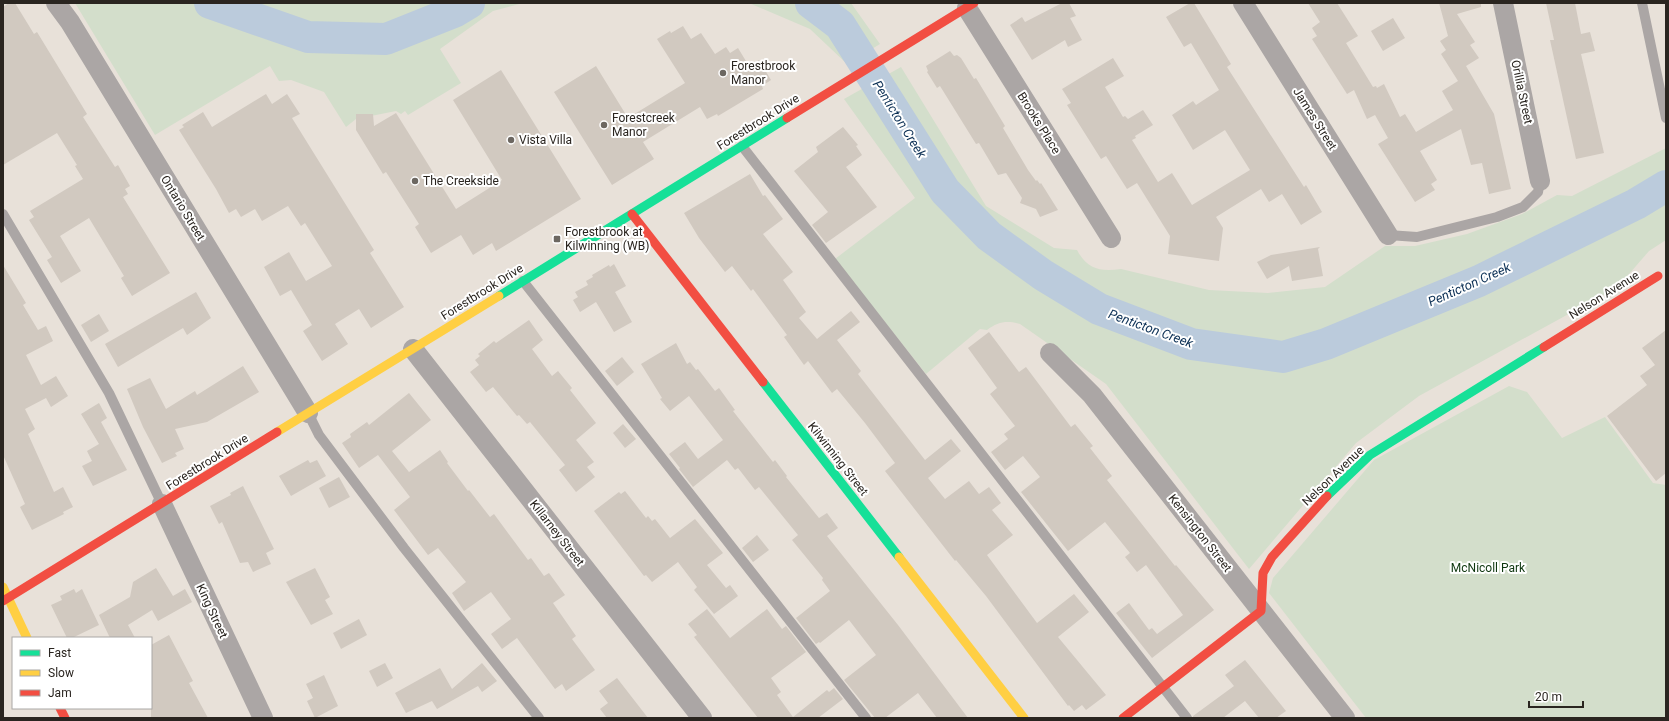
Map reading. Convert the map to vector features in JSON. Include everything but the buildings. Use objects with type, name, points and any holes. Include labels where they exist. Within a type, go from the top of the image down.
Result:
[{"type":"street","name":"Ontario Street","points":[[56,3],[70,22],[308,414]]},
{"type":"street","name":"James Street","points":[[1243,3],[1388,234]]},
{"type":"street","name":"Orillia Street","points":[[1503,3],[1540,181]]},
{"type":"street","name":"Forestbrook Drive","points":[[6,600],[971,5]]},
{"type":"street","name":"Brooks Place","points":[[971,5],[1111,238]]},
{"type":"street","name":"Kilwinning Street","points":[[632,214],[1024,718]]},
{"type":"street","name":"Nelson Avenue","points":[[1262,611],[1263,573],[1272,557],[1332,490],[1370,455],[1658,276]]},
{"type":"street","name":"Killarney Street","points":[[413,349],[702,718]]},
{"type":"street","name":"Kensington Street","points":[[1050,353],[1092,395],[1345,718]]},
{"type":"street","name":"King Street","points":[[162,504],[263,718]]},
{"type":"street","points":[[3,587],[6,600],[26,637]]},
{"type":"street","points":[[1123,718],[1262,611]]},
{"type":"street","points":[[60,709],[65,718]]},
{"type":"lane","points":[[1642,3],[1666,118]]},
{"type":"lane","points":[[742,146],[1187,718]]},
{"type":"lane","points":[[1388,234],[1417,237],[1497,217],[1523,207],[1538,192],[1540,181]]},
{"type":"lane","points":[[3,214],[109,393],[162,504]]},
{"type":"lane","points":[[523,281],[866,718]]},
{"type":"lane","points":[[308,414],[319,435],[404,548],[539,718]]},
{"type":"green space","points":[[75,3],[523,3],[493,11],[440,49],[461,83],[408,115],[405,111],[401,114],[396,111],[356,119],[346,127],[324,92],[291,80],[279,81],[270,66],[155,135]]},
{"type":"green space","points":[[749,3],[851,3],[880,44],[847,64],[810,29]]},
{"type":"green space","points":[[901,67],[986,206],[1054,248],[1077,250],[1085,261],[1095,268],[1107,270],[1121,269],[1209,290],[1268,293],[1325,287],[1385,246],[1415,246],[1467,234],[1522,214],[1557,195],[1572,196],[1666,148],[1666,240],[1649,251],[1623,281],[1605,294],[1419,396],[1356,443],[1249,569],[1106,384],[1020,324],[1010,322],[995,325],[987,330],[980,329],[926,374],[835,259],[915,198],[844,99]]},
{"type":"green space","name":"McNicoll Park","points":[[1509,386],[1527,392],[1562,438],[1605,417],[1653,483],[1666,485],[1666,718],[1366,718],[1269,593],[1273,578],[1374,460]]},
{"type":"waterway","name":"Penticton Creek","points":[[210,3],[308,37],[386,39],[454,12],[469,3]]},
{"type":"waterway","name":"Penticton Creek","points":[[811,3],[840,25],[945,191],[989,236],[1043,275],[1099,309],[1191,344],[1283,357],[1326,344],[1479,281],[1636,204],[1666,186]]},
{"type":"traffic: fast","points":[[499,296],[787,118]]},
{"type":"traffic: fast","points":[[1327,496],[1370,455],[1544,347]]},
{"type":"traffic: fast","points":[[763,382],[899,557]]},
{"type":"traffic: slow","points":[[277,432],[499,296]]},
{"type":"traffic: slow","points":[[899,557],[1024,718]]},
{"type":"traffic: slow","points":[[3,587],[27,637]]},
{"type":"traffic: jam","points":[[787,118],[974,3]]},
{"type":"traffic: jam","points":[[632,214],[763,382]]},
{"type":"traffic: jam","points":[[1544,347],[1658,276]]},
{"type":"traffic: jam","points":[[3,601],[277,432]]},
{"type":"traffic: jam","points":[[1123,718],[1261,611],[1263,573],[1272,557],[1327,496]]},
{"type":"traffic: jam","points":[[60,709],[65,718]]},
{"type":"place","name":"Forestbrook Manor","points":[[723,73]]},
{"type":"place","name":"Forestcreek Manor","points":[[604,125]]},
{"type":"place","name":"Vista Villa","points":[[511,140]]},
{"type":"place","name":"The Creekside","points":[[415,181]]},
{"type":"place","name":"Forestbrook at Kilwinning (WB)","points":[[557,239]]}]
